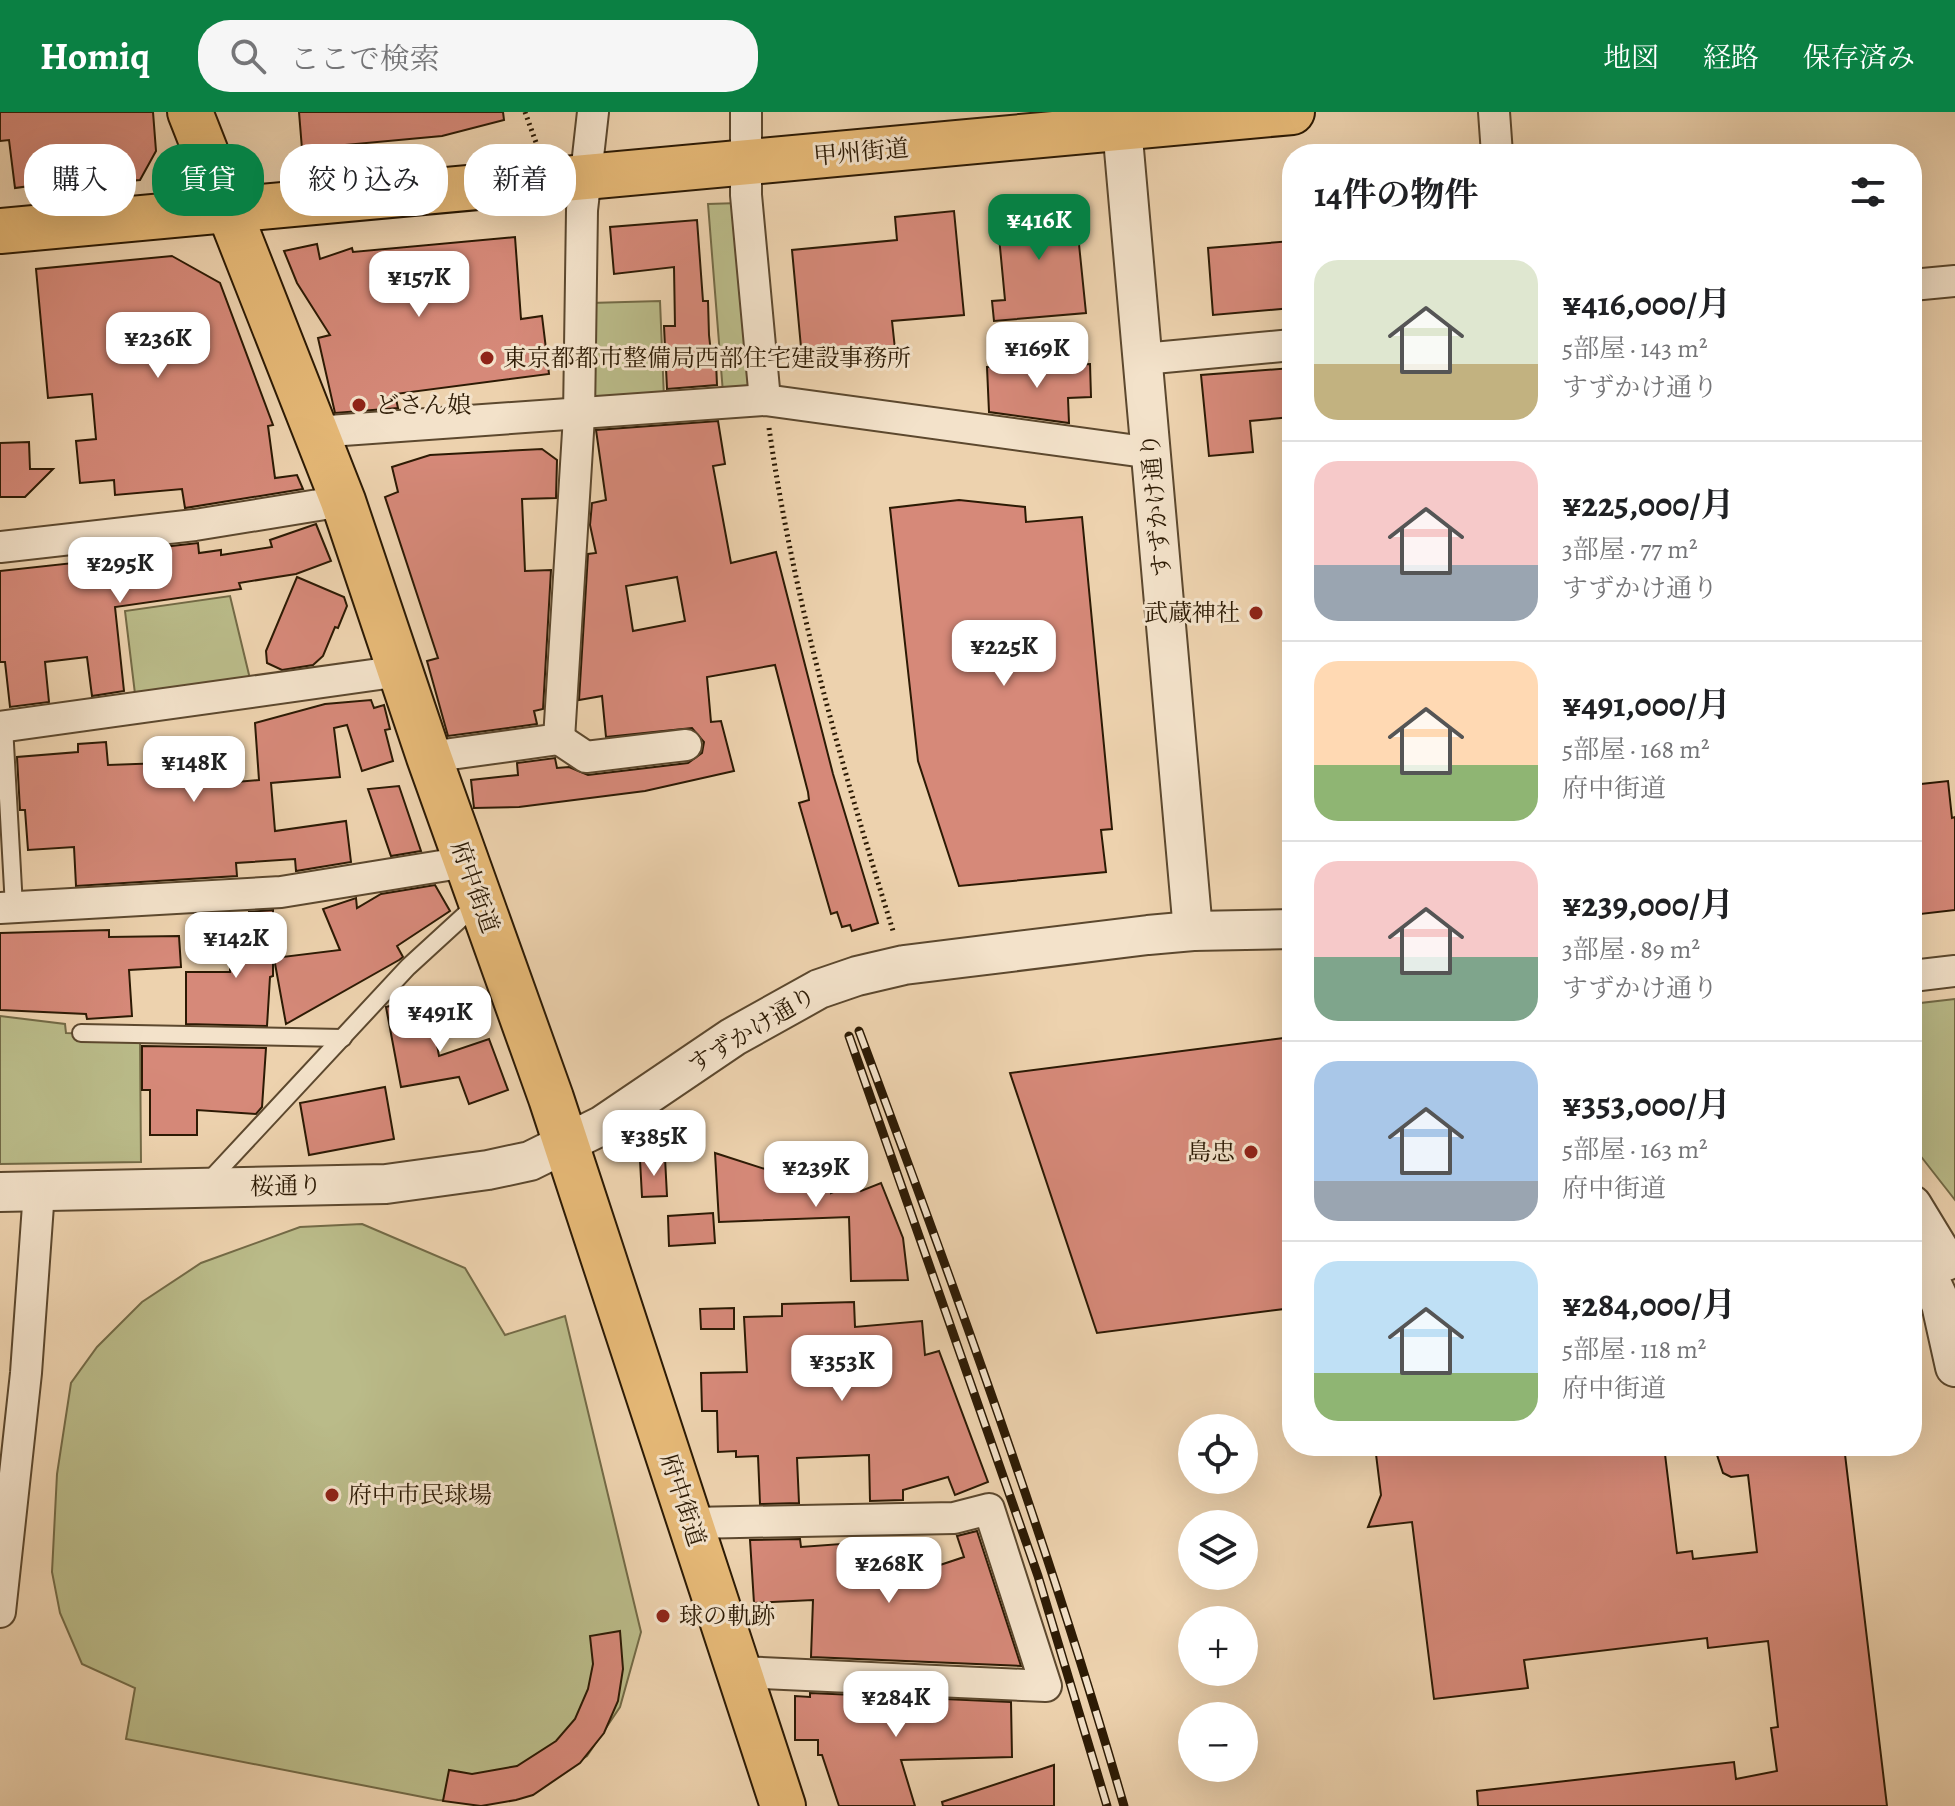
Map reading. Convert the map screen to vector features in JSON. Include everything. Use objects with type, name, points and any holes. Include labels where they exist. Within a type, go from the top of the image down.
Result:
[{"type":"main road","name":"府中街道","points":[[190,112],[203,144]]},
{"type":"main road","name":"甲州街道","points":[[264,208],[746,163],[1099,123],[1292,112]]},
{"type":"main road","name":"甲州街道","points":[[0,231],[173,216]]},
{"type":"main road","name":"府中街道","points":[[233,216],[343,501],[565,1143],[783,1806]]},
{"type":"street","points":[[559,739],[579,416],[585,179],[593,112]]},
{"type":"street","points":[[746,112],[746,163],[765,400]]},
{"type":"street","points":[[1494,112],[1496,144]]},
{"type":"street","name":"すずかけ通り","points":[[1099,123],[1143,359],[1193,931]]},
{"type":"street","points":[[1922,284],[1955,281]]},
{"type":"street","points":[[1143,359],[1282,346]]},
{"type":"street","points":[[315,432],[579,416],[765,400],[1152,453]]},
{"type":"street","points":[[0,547],[195,525],[343,501]]},
{"type":"street","points":[[2,726],[401,671]]},
{"type":"street","points":[[429,757],[559,739],[586,757],[686,745]]},
{"type":"street","points":[[7,908],[473,881]]},
{"type":"street","name":"すずかけ通り","points":[[565,1143],[603,1125],[733,1037],[786,1007],[857,976],[904,965],[1193,931],[1282,929]]},
{"type":"street","points":[[1922,975],[1955,971]]},
{"type":"street","name":"桜通り","points":[[0,1192],[386,1184],[447,1178],[530,1161],[565,1143]]},
{"type":"street","points":[[0,1612],[26,1373],[39,1191]]},
{"type":"street","points":[[1922,1218],[1955,1281]]},
{"type":"street","points":[[1922,1263],[1941,1304],[1955,1367]]},
{"type":"street","points":[[691,1523],[954,1518],[989,1509],[1046,1686],[739,1672]]},
{"type":"lane","points":[[2,726],[7,908]]},
{"type":"lane","points":[[203,1188],[408,967],[473,881]]},
{"type":"lane","points":[[81,1033],[343,1038]]},
{"type":"path","points":[[525,112],[537,144]]},
{"type":"path","points":[[765,400],[796,585],[837,751],[895,935]]},
{"type":"green space","points":[[739,203],[755,391],[723,393],[708,204]]},
{"type":"green space","points":[[660,301],[664,398],[597,402],[587,395],[590,303]]},
{"type":"green space","points":[[230,596],[251,683],[136,702],[125,611]]},
{"type":"green space","points":[[1955,999],[1955,1200],[1922,1158],[1922,1003]]},
{"type":"green space","points":[[0,1016],[65,1024],[66,1033],[140,1035],[141,1162],[0,1164]]},
{"type":"green space","name":"府中市民球場","points":[[362,1224],[465,1268],[505,1335],[565,1316],[641,1632],[620,1707],[587,1756],[533,1790],[486,1804],[438,1800],[126,1739],[135,1688],[82,1664],[60,1613],[52,1572],[57,1474],[71,1383],[97,1347],[142,1302],[201,1263],[300,1227]]},
{"type":"building","points":[[0,112],[153,112],[155,144],[152,144],[152,158],[140,180],[136,180],[136,144],[24,144],[24,187],[15,188],[9,140],[0,141]]},
{"type":"building","points":[[299,112],[503,112],[504,120],[442,136],[356,144],[302,144]]},
{"type":"building","points":[[1049,200],[1050,208],[1075,205],[1086,313],[994,321],[992,301],[1005,300],[996,205]]},
{"type":"building","points":[[954,211],[964,315],[892,321],[895,349],[802,358],[792,250],[897,240],[895,217]]},
{"type":"building","points":[[697,220],[703,301],[708,301],[709,335],[712,362],[716,362],[717,385],[667,389],[664,326],[675,326],[674,267],[614,274],[610,227]]},
{"type":"building","points":[[515,237],[521,319],[542,316],[549,374],[395,394],[398,408],[335,413],[318,338],[330,335],[297,283],[284,251],[317,244],[320,259],[352,248],[353,252]]},
{"type":"building","points":[[1282,242],[1282,309],[1213,315],[1208,248]]},
{"type":"building","points":[[172,256],[220,283],[273,425],[268,426],[275,478],[297,475],[303,489],[185,508],[182,489],[115,495],[114,480],[80,483],[76,441],[96,439],[92,394],[48,398],[36,269]]},
{"type":"building","points":[[1090,364],[1091,397],[1068,398],[1069,423],[989,412],[987,367]]},
{"type":"building","points":[[1282,369],[1282,418],[1250,421],[1253,452],[1209,456],[1201,375]]},
{"type":"building","points":[[718,421],[725,464],[713,466],[731,563],[776,552],[833,774],[878,923],[852,931],[850,925],[842,927],[837,912],[831,914],[799,803],[809,800],[808,792],[775,665],[707,677],[711,722],[721,721],[734,771],[645,791],[519,807],[474,808],[471,780],[518,775],[517,763],[555,758],[557,768],[569,767],[588,775],[688,763],[702,753],[704,742],[692,728],[606,737],[602,696],[579,700],[588,554],[596,553],[590,525],[592,503],[606,500],[596,430]],"holes":[[[677,577],[685,621],[633,631],[626,586]]]},
{"type":"building","points":[[29,442],[30,469],[53,469],[25,497],[0,497],[0,443]]},
{"type":"building","points":[[542,449],[557,460],[556,498],[522,499],[525,571],[551,570],[543,709],[534,711],[537,724],[448,736],[427,661],[438,658],[385,497],[398,492],[392,467],[430,455]]},
{"type":"building","points":[[959,500],[1025,507],[1026,522],[1082,517],[1112,829],[1101,830],[1106,872],[959,886],[918,761],[890,508]]},
{"type":"building","points":[[316,524],[331,561],[296,574],[239,583],[241,589],[115,607],[124,691],[92,696],[87,657],[45,662],[49,702],[10,707],[5,662],[0,662],[0,571],[73,563],[74,571],[147,562],[145,549],[198,543],[199,553],[221,550],[221,555],[272,547],[270,540]]},
{"type":"building","points":[[297,577],[344,597],[347,606],[323,656],[313,665],[282,670],[267,663],[266,651]]},
{"type":"building","points":[[371,700],[374,708],[384,705],[390,729],[385,730],[393,761],[362,771],[347,725],[334,728],[340,777],[271,783],[275,831],[346,821],[351,862],[296,871],[295,859],[236,863],[237,876],[76,886],[74,847],[28,850],[25,810],[20,810],[17,757],[78,752],[78,744],[106,742],[108,765],[192,762],[193,772],[199,771],[201,785],[259,780],[255,723],[325,704]]},
{"type":"building","points":[[1948,781],[1952,818],[1955,817],[1955,910],[1922,914],[1922,784]]},
{"type":"building","points":[[399,786],[421,851],[391,856],[368,789]]},
{"type":"building","points":[[435,885],[450,911],[397,946],[403,957],[286,1024],[274,958],[340,950],[323,909],[356,898],[357,908],[381,894]]},
{"type":"building","points":[[273,910],[273,976],[270,977],[267,1026],[186,1024],[186,972],[230,972],[230,932],[249,932],[249,912]]},
{"type":"building","points":[[109,930],[109,937],[179,936],[181,967],[129,970],[132,1016],[87,1019],[86,1014],[0,1010],[0,933]]},
{"type":"building","points":[[428,996],[439,1056],[489,1039],[508,1090],[469,1104],[459,1077],[401,1087],[386,1007]]},
{"type":"building","points":[[1282,1038],[1282,1309],[1097,1333],[1010,1073]]},
{"type":"building","points":[[142,1046],[266,1048],[262,1107],[256,1114],[197,1110],[197,1135],[150,1135],[150,1090],[142,1090]]},
{"type":"building","points":[[385,1087],[394,1139],[309,1155],[300,1103]]},
{"type":"building","points":[[817,1148],[829,1157],[831,1193],[858,1182],[861,1191],[881,1183],[903,1238],[908,1280],[851,1281],[849,1217],[719,1222],[715,1153],[765,1169],[779,1169],[810,1156]]},
{"type":"building","points":[[665,1158],[667,1196],[642,1197],[640,1160]]},
{"type":"building","points":[[713,1213],[715,1243],[669,1246],[668,1216]]},
{"type":"building","points":[[854,1302],[855,1327],[922,1321],[925,1355],[939,1351],[988,1482],[955,1495],[948,1477],[903,1490],[903,1500],[870,1501],[869,1455],[797,1458],[799,1503],[760,1504],[758,1456],[736,1457],[736,1451],[718,1452],[717,1411],[702,1411],[701,1373],[747,1372],[744,1317],[782,1316],[782,1304]]},
{"type":"building","points":[[734,1308],[734,1329],[701,1329],[700,1309]]},
{"type":"building","points":[[1376,1456],[1665,1456],[1677,1553],[1692,1551],[1693,1559],[1757,1552],[1748,1475],[1731,1477],[1723,1473],[1717,1456],[1845,1456],[1887,1806],[1478,1806],[1477,1791],[1734,1762],[1736,1779],[1777,1771],[1771,1728],[1778,1727],[1768,1641],[1708,1648],[1707,1638],[1524,1660],[1528,1688],[1434,1699],[1412,1522],[1368,1527],[1381,1495]]},
{"type":"building","points":[[977,1531],[1021,1666],[811,1657],[813,1600],[754,1603],[750,1540],[800,1539],[801,1547],[841,1544],[847,1563],[874,1556],[877,1586],[964,1557],[957,1536]]},
{"type":"building","points":[[620,1631],[623,1669],[618,1701],[604,1733],[580,1763],[533,1795],[516,1800],[481,1806],[443,1801],[449,1770],[472,1774],[517,1766],[556,1741],[575,1719],[588,1689],[593,1664],[590,1636]]},
{"type":"building","points":[[810,1693],[1011,1702],[1012,1757],[901,1760],[915,1806],[839,1806],[822,1755],[818,1755],[818,1740],[795,1740],[795,1696],[810,1697]]},
{"type":"building","points":[[1054,1765],[1054,1806],[943,1806],[942,1802]]},
{"type":"railway","points":[[859,1031],[1032,1512],[1124,1806]]},
{"type":"railway","points":[[849,1036],[1038,1576],[1107,1806]]},
{"type":"place","name":"東京都都市整備局西部住宅建設事務所","points":[[487,358]]},
{"type":"place","name":"どさん娘","points":[[359,405]]},
{"type":"place","name":"武蔵神社","points":[[1256,613]]},
{"type":"place","name":"島忠","points":[[1251,1152]]},
{"type":"place","name":"府中市民球場","points":[[332,1495]]},
{"type":"place","name":"球の軌跡","points":[[663,1616]]}]
